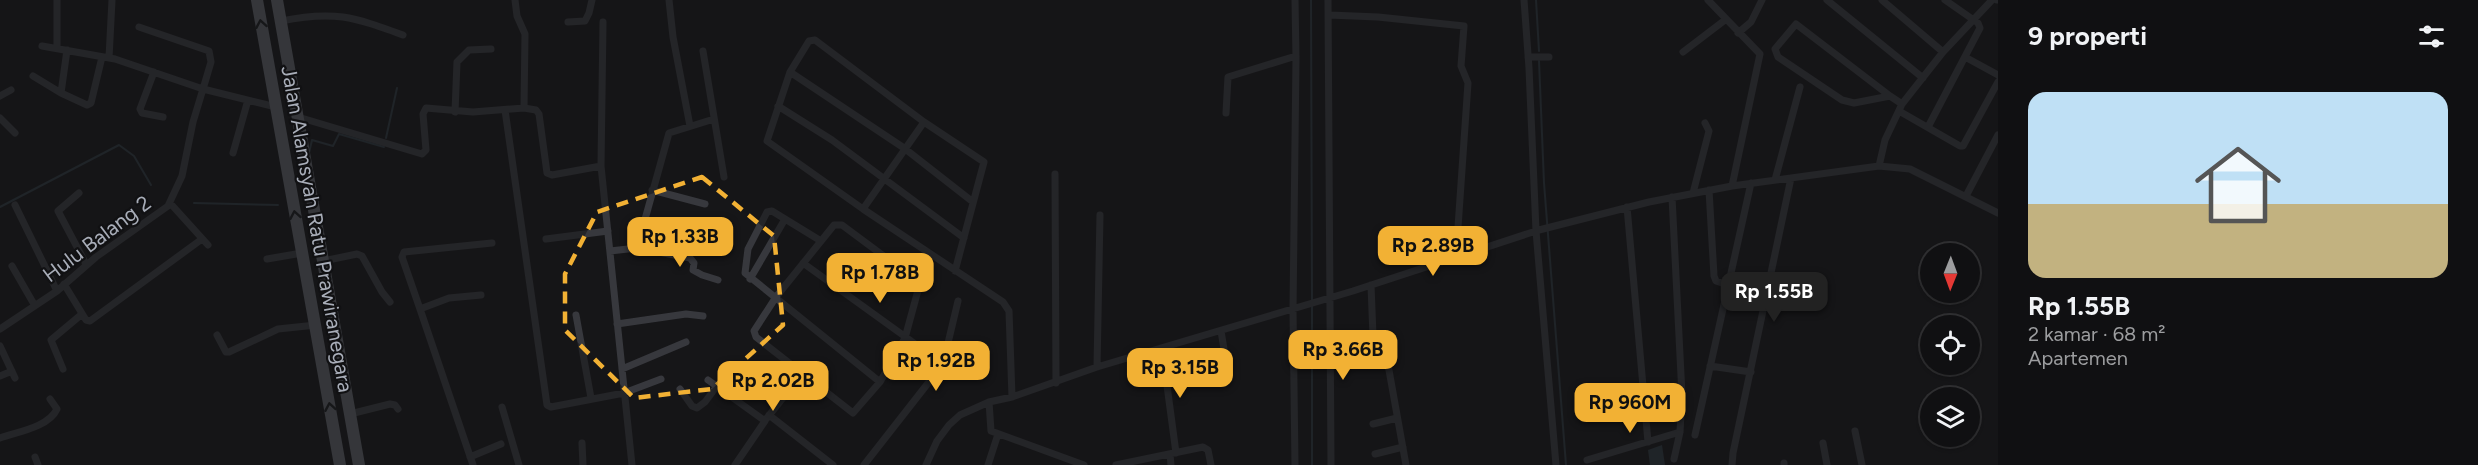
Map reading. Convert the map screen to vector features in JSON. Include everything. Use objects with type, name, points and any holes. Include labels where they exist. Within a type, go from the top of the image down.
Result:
[{"type":"highway","name":"Jalan Alamsyah Ratu Prawiranegara","points":[[256,0],[340,465]]},
{"type":"highway","name":"Jalan Alamsyah Ratu Prawiranegara","points":[[277,0],[359,465]]},
{"type":"street","points":[[57,0],[57,48]]},
{"type":"street","points":[[33,76],[61,93],[90,105],[105,57],[112,0]]},
{"type":"street","points":[[514,0],[517,16],[525,34],[524,108]]},
{"type":"street","points":[[568,22],[585,21],[591,0]]},
{"type":"street","points":[[669,0],[673,37],[690,126]]},
{"type":"street","points":[[1294,0],[1296,56],[1295,465]]},
{"type":"street","points":[[1328,0],[1327,298],[1331,465]]},
{"type":"street","points":[[1524,0],[1537,230],[1556,465]]},
{"type":"street","points":[[1708,0],[1760,54],[1732,186]]},
{"type":"street","points":[[1738,33],[1751,22],[1762,0]]},
{"type":"street","points":[[1827,0],[1923,78]]},
{"type":"street","points":[[1882,0],[1943,52]]},
{"type":"street","points":[[1928,127],[1980,28],[1978,23],[1945,0]]},
{"type":"street","points":[[1879,166],[1885,140],[1900,107],[1943,52],[1992,0]]},
{"type":"street","points":[[281,21],[322,14],[337,15],[369,22],[403,35]]},
{"type":"street","points":[[1329,15],[1378,17],[1464,26],[1462,68],[1468,83],[1456,256]]},
{"type":"street","points":[[1683,52],[1725,20]]},
{"type":"street","points":[[603,22],[601,166],[632,465]]},
{"type":"street","points":[[1890,96],[1854,103],[1842,100],[1778,57],[1775,49],[1796,24],[1890,96],[1900,107],[1960,147],[1963,146],[1998,82]]},
{"type":"street","name":"Hulu Balang 2","points":[[0,329],[57,291],[86,264],[171,201],[177,191],[193,122],[211,62],[209,51],[140,27]]},
{"type":"street","points":[[955,271],[983,161],[924,122],[815,40],[808,40],[790,72],[768,142],[863,209],[955,271],[1004,302],[1009,309],[1012,397]]},
{"type":"street","points":[[42,46],[105,57],[203,89],[276,107]]},
{"type":"street","points":[[455,112],[457,62],[469,50],[491,49]]},
{"type":"street","points":[[61,93],[67,50]]},
{"type":"street","points":[[702,51],[724,177]]},
{"type":"street","points":[[1226,113],[1228,77],[1296,56]]},
{"type":"street","points":[[1528,57],[1549,57]]},
{"type":"street","points":[[1965,57],[1998,75]]},
{"type":"street","points":[[154,72],[140,110],[163,117]]},
{"type":"street","points":[[790,72],[904,148],[973,202]]},
{"type":"street","points":[[1775,180],[1800,87]]},
{"type":"street","points":[[0,96],[10,90]]},
{"type":"street","points":[[233,153],[248,100]]},
{"type":"street","points":[[778,106],[832,140],[964,238]]},
{"type":"street","points":[[298,117],[422,154],[426,150],[423,114],[425,108],[432,107],[455,112],[524,108],[536,110],[539,114],[547,173],[552,175],[601,166]]},
{"type":"street","points":[[505,110],[545,401],[551,407],[624,393],[661,379]]},
{"type":"street","points":[[0,118],[15,133]]},
{"type":"street","points":[[637,248],[668,135],[671,131],[714,119]]},
{"type":"street","points":[[863,209],[924,122]]},
{"type":"street","points":[[1693,193],[1709,131],[1705,123]]},
{"type":"street","points":[[1966,196],[1998,135]]},
{"type":"street","points":[[926,465],[937,441],[949,425],[960,415],[989,402],[1056,383],[1097,367],[1296,309],[1537,230],[1627,207],[1732,186],[1879,166],[1910,169],[1998,213]]},
{"type":"street","points":[[1055,174],[1056,383]]},
{"type":"street","points":[[1732,465],[1791,178]]},
{"type":"street","points":[[1695,435],[1751,183]]},
{"type":"street","points":[[652,190],[705,204]]},
{"type":"street","points":[[1709,190],[1714,276],[1716,281],[1728,285]]},
{"type":"street","points":[[79,193],[58,211],[86,264]]},
{"type":"street","points":[[1672,197],[1682,394],[1680,432],[1674,459]]},
{"type":"street","points":[[171,201],[208,245]]},
{"type":"street","points":[[15,205],[57,291]]},
{"type":"street","points":[[1627,207],[1648,442]]},
{"type":"street","points":[[821,241],[772,211],[766,212],[748,249],[744,272],[880,382]]},
{"type":"street","points":[[1097,367],[1100,214]]},
{"type":"street","points":[[750,279],[785,219]]},
{"type":"street","points":[[842,225],[920,284],[905,338],[880,382],[853,413],[756,337],[755,328],[776,297],[821,241],[831,226],[842,225]]},
{"type":"street","points":[[546,239],[608,231]]},
{"type":"street","points":[[64,284],[86,320],[90,321],[202,239]]},
{"type":"street","points":[[473,465],[402,257],[404,252],[492,243]]},
{"type":"street","points":[[610,251],[637,248],[690,258],[694,263],[693,270],[718,280]]},
{"type":"street","points":[[267,259],[302,254]]},
{"type":"street","points":[[323,261],[357,254],[362,256],[390,302]]},
{"type":"street","points":[[803,263],[943,364]]},
{"type":"street","points":[[12,266],[35,306]]},
{"type":"street","points":[[1371,285],[1374,362],[1386,359],[1406,465]]},
{"type":"street","points":[[420,309],[449,298],[481,295]]},
{"type":"street","points":[[1726,296],[1765,305]]},
{"type":"street","points":[[864,465],[943,364],[958,301]]},
{"type":"street","points":[[63,369],[51,340],[82,314]]},
{"type":"street","points":[[617,324],[686,314],[703,316]]},
{"type":"street","points":[[576,315],[591,398]]},
{"type":"street","points":[[217,335],[226,352],[229,352],[278,329],[316,325]]},
{"type":"street","points":[[1221,330],[1229,379]]},
{"type":"street","points":[[622,369],[686,342]]},
{"type":"street","points":[[0,346],[14,374],[0,375]]},
{"type":"street","points":[[1162,348],[1173,454],[1171,465]]},
{"type":"street","points":[[1710,366],[1751,372]]},
{"type":"street","points":[[708,380],[833,465]]},
{"type":"street","points":[[680,389],[692,406],[697,408],[705,402],[717,386]]},
{"type":"street","points":[[735,465],[790,389]]},
{"type":"street","points":[[0,438],[43,423],[55,414],[57,409],[50,399]]},
{"type":"street","points":[[989,402],[990,429],[998,434],[1084,465]]},
{"type":"street","points":[[350,414],[390,404],[395,405],[398,409]]},
{"type":"street","points":[[502,407],[519,465]]},
{"type":"street","points":[[1373,424],[1397,418]]},
{"type":"street","points":[[1855,430],[1862,465]]},
{"type":"street","points":[[1587,460],[1680,432]]},
{"type":"street","points":[[988,465],[998,434]]},
{"type":"street","points":[[582,443],[583,465]]},
{"type":"street","points":[[1823,443],[1827,465]]},
{"type":"street","points":[[470,457],[501,444]]},
{"type":"street","points":[[1116,465],[1205,447],[1208,450],[1211,465]]},
{"type":"street","points":[[1375,454],[1403,447]]},
{"type":"street","points":[[35,457],[38,465]]},
{"type":"highlighted area","points":[[702,177],[774,236],[783,325],[712,389],[634,398],[565,330],[565,274],[597,212]]},
{"type":"shaded area","points":[[1662,445],[1665,465],[1650,465],[1648,450]]},
{"type":"waterway","points":[[1311,0],[1312,300]]},
{"type":"waterway","points":[[1536,0],[1539,51]]},
{"type":"waterway","points":[[1539,61],[1544,183],[1566,465]]},
{"type":"waterway","points":[[386,138],[397,88]]},
{"type":"waterway","points":[[309,153],[312,140],[333,146],[339,134],[384,147]]},
{"type":"waterway","points":[[0,207],[119,145],[134,156],[151,185]]},
{"type":"waterway","points":[[194,203],[278,205]]},
{"type":"waterway","points":[[1312,306],[1312,465]]}]
